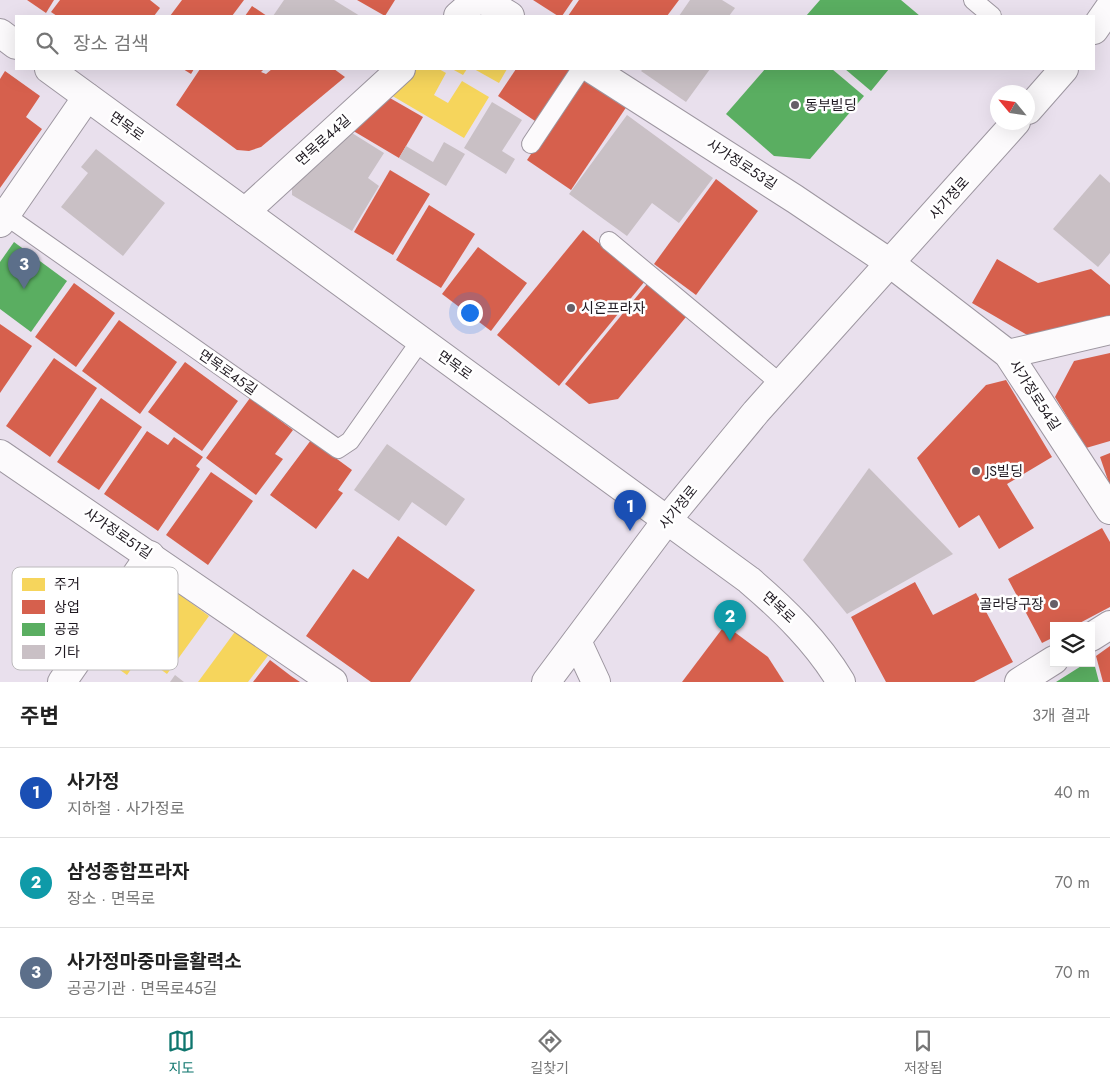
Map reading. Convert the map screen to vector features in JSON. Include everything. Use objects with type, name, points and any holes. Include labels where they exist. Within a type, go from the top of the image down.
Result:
[{"type":"street","points":[[459,15],[476,0]]},
{"type":"street","points":[[484,0],[508,15]]},
{"type":"street","points":[[1095,29],[1110,8]]},
{"type":"street","points":[[1095,33],[1110,20]]},
{"type":"street","points":[[0,33],[15,44]]},
{"type":"street","name":"면목로","points":[[50,70],[667,520],[775,603],[801,628],[841,682]]},
{"type":"street","name":"면목로44길","points":[[245,212],[400,70]]},
{"type":"street","name":"사가정로53길","points":[[594,70],[795,199],[890,263]]},
{"type":"street","points":[[1035,101],[1059,71]]},
{"type":"street","name":"면목로45길","points":[[3,219],[87,97]]},
{"type":"street","name":"사가정로","points":[[546,682],[667,520],[781,384],[1009,130]]},
{"type":"street","name":"사가정로54길","points":[[890,263],[1008,354],[1110,510]]},
{"type":"street","points":[[1008,354],[1110,330]]},
{"type":"street","name":"사가정로51길","points":[[0,454],[167,567]]},
{"type":"street","points":[[142,567],[150,555]]},
{"type":"street","name":"사가정로51길","points":[[178,574],[333,682]]},
{"type":"street","points":[[1095,634],[1110,625]]},
{"type":"street","points":[[577,641],[596,682]]},
{"type":"street","points":[[1019,682],[1050,663]]},
{"type":"street","points":[[62,682],[70,670]]},
{"type":"lane","points":[[973,0],[991,15]]},
{"type":"lane","points":[[531,144],[580,70]]},
{"type":"lane","name":"면목로45길","points":[[3,219],[338,449],[350,441],[421,340]]},
{"type":"lane","points":[[609,241],[781,384]]},
{"type":"building: 주거","points":[[409,70],[441,70],[446,73],[434,95],[448,103],[462,81],[489,97],[464,138],[384,91]]},
{"type":"building: 주거","points":[[454,70],[466,70],[463,75]]},
{"type":"building: 주거","points":[[476,70],[506,70],[499,83]]},
{"type":"building: 주거","points":[[178,593],[209,616],[178,659]]},
{"type":"building: 주거","points":[[237,629],[270,653],[248,682],[198,682]]},
{"type":"building: 주거","points":[[120,670],[130,670],[127,675]]},
{"type":"building: 주거","points":[[162,670],[170,670],[167,674]]},
{"type":"building: 상업","points":[[27,0],[54,0],[46,13]]},
{"type":"building: 상업","points":[[60,0],[150,0],[160,8],[155,15],[56,15],[51,12]]},
{"type":"building: 상업","points":[[182,0],[244,0],[233,15],[171,15]]},
{"type":"building: 상업","points":[[357,0],[395,0],[386,15]]},
{"type":"building: 상업","points":[[533,0],[573,0],[563,15],[556,15]]},
{"type":"building: 상업","points":[[579,0],[679,0],[668,15],[569,15]]},
{"type":"building: 상업","points":[[252,6],[266,15],[246,15]]},
{"type":"building: 상업","points":[[185,70],[193,70],[191,74]]},
{"type":"building: 상업","points":[[199,70],[263,70],[261,72],[266,74],[271,70],[335,70],[345,77],[261,147],[249,151],[237,150],[176,105]]},
{"type":"building: 상업","points":[[515,70],[573,70],[538,123],[498,96]]},
{"type":"building: 상업","points":[[5,71],[40,96],[26,117],[42,129],[0,188],[0,79]]},
{"type":"building: 상업","points":[[587,71],[631,100],[571,190],[527,160]]},
{"type":"building: 상업","points":[[383,94],[423,117],[399,158],[345,126]]},
{"type":"building: 상업","points":[[390,170],[430,194],[393,255],[354,232]]},
{"type":"building: 상업","points":[[716,179],[758,211],[696,295],[654,264]]},
{"type":"building: 상업","points":[[429,205],[475,234],[441,288],[396,260]]},
{"type":"building: 상업","name":"시온프라자","points":[[583,230],[645,281],[559,386],[497,335]]},
{"type":"building: 상업","points":[[478,247],[527,283],[491,331],[442,294]]},
{"type":"building: 상업","points":[[997,259],[1038,283],[1091,269],[1110,285],[1110,323],[1029,336],[972,303]]},
{"type":"building: 상업","points":[[74,283],[115,313],[76,367],[35,337]]},
{"type":"building: 상업","points":[[647,284],[686,317],[618,399],[589,404],[565,384]]},
{"type":"building: 상업","points":[[119,320],[177,362],[140,414],[82,371]]},
{"type":"building: 상업","points":[[0,324],[32,346],[0,393]]},
{"type":"building: 상업","points":[[1110,353],[1110,441],[1086,448],[1055,397],[1074,361]]},
{"type":"building: 상업","points":[[54,358],[97,388],[50,457],[6,426]]},
{"type":"building: 상업","points":[[185,362],[238,401],[202,451],[148,412]]},
{"type":"building: 상업","name":"JS빌딩","points":[[1006,380],[1052,457],[1007,484],[1034,528],[999,549],[979,515],[959,528],[917,458],[986,385]]},
{"type":"building: 상업","points":[[101,398],[142,427],[99,490],[57,462]]},
{"type":"building: 상업","points":[[250,398],[293,430],[275,454],[283,459],[256,495],[206,458]]},
{"type":"building: 상업","points":[[147,431],[168,445],[174,437],[203,457],[196,466],[200,469],[158,531],[104,494]]},
{"type":"building: 상업","points":[[311,440],[352,470],[338,490],[343,493],[316,529],[270,495]]},
{"type":"building: 상업","points":[[1110,453],[1110,486],[1100,457]]},
{"type":"building: 상업","points":[[211,472],[253,501],[208,565],[166,535]]},
{"type":"building: 상업","points":[[1102,528],[1110,542],[1110,607],[1082,622],[1050,622],[1050,639],[1042,643],[1008,579]]},
{"type":"building: 상업","points":[[398,536],[475,590],[410,682],[371,682],[306,636],[353,569],[368,579]]},
{"type":"building: 상업","points":[[915,582],[933,615],[976,593],[1013,662],[974,682],[886,682],[851,617]]},
{"type":"building: 상업","points":[[725,625],[768,657],[784,682],[682,682]]},
{"type":"building: 상업","points":[[1110,646],[1110,682],[1103,682],[1096,656]]},
{"type":"building: 상업","points":[[270,660],[291,676],[300,682],[253,682]]},
{"type":"building: 공공","points":[[820,0],[901,0],[919,15],[807,15]]},
{"type":"building: 공공","name":"동부빌딩","points":[[764,70],[833,70],[864,96],[810,159],[774,156],[726,114]]},
{"type":"building: 공공","points":[[846,70],[888,70],[871,91]]},
{"type":"building: 공공","points":[[14,242],[67,281],[31,332],[0,309],[0,262]]},
{"type":"building: 공공","points":[[1080,667],[1095,667],[1099,682],[1056,682]]},
{"type":"building: 기타","points":[[284,0],[334,0],[358,15],[274,15]]},
{"type":"building: 기타","points":[[690,0],[722,0],[735,8],[730,15],[680,15]]},
{"type":"building: 기타","points":[[642,70],[709,70],[686,102]]},
{"type":"building: 기타","points":[[492,102],[522,120],[502,151],[515,159],[506,174],[464,148]]},
{"type":"building: 기타","points":[[627,115],[713,178],[679,223],[652,203],[627,236],[569,194]]},
{"type":"building: 기타","points":[[344,128],[384,153],[368,178],[379,186],[352,231],[292,195],[292,174]]},
{"type":"building: 기타","points":[[444,142],[465,154],[446,186],[399,158],[406,146],[433,162]]},
{"type":"building: 기타","points":[[96,149],[165,203],[123,256],[61,207],[88,173],[81,167]]},
{"type":"building: 기타","points":[[1100,174],[1110,183],[1110,253],[1098,267],[1053,229]]},
{"type":"building: 기타","points":[[387,444],[465,499],[446,526],[412,502],[399,521],[354,490]]},
{"type":"building: 기타","points":[[869,468],[953,554],[847,614],[803,560]]},
{"type":"building: 기타","points":[[175,675],[184,682],[170,682]]},
{"type":"place","name":"동부빌딩","points":[[795,105]]},
{"type":"place","name":"사가정마중마을활력소","points":[[24,289]]},
{"type":"place","name":"시온프라자","points":[[571,308]]},
{"type":"place","name":"JS빌딩","points":[[976,471]]},
{"type":"place","name":"사가정","points":[[630,531]]},
{"type":"place","name":"골라당구장","points":[[1054,604]]},
{"type":"place","name":"삼성종합프라자","points":[[730,641]]}]
